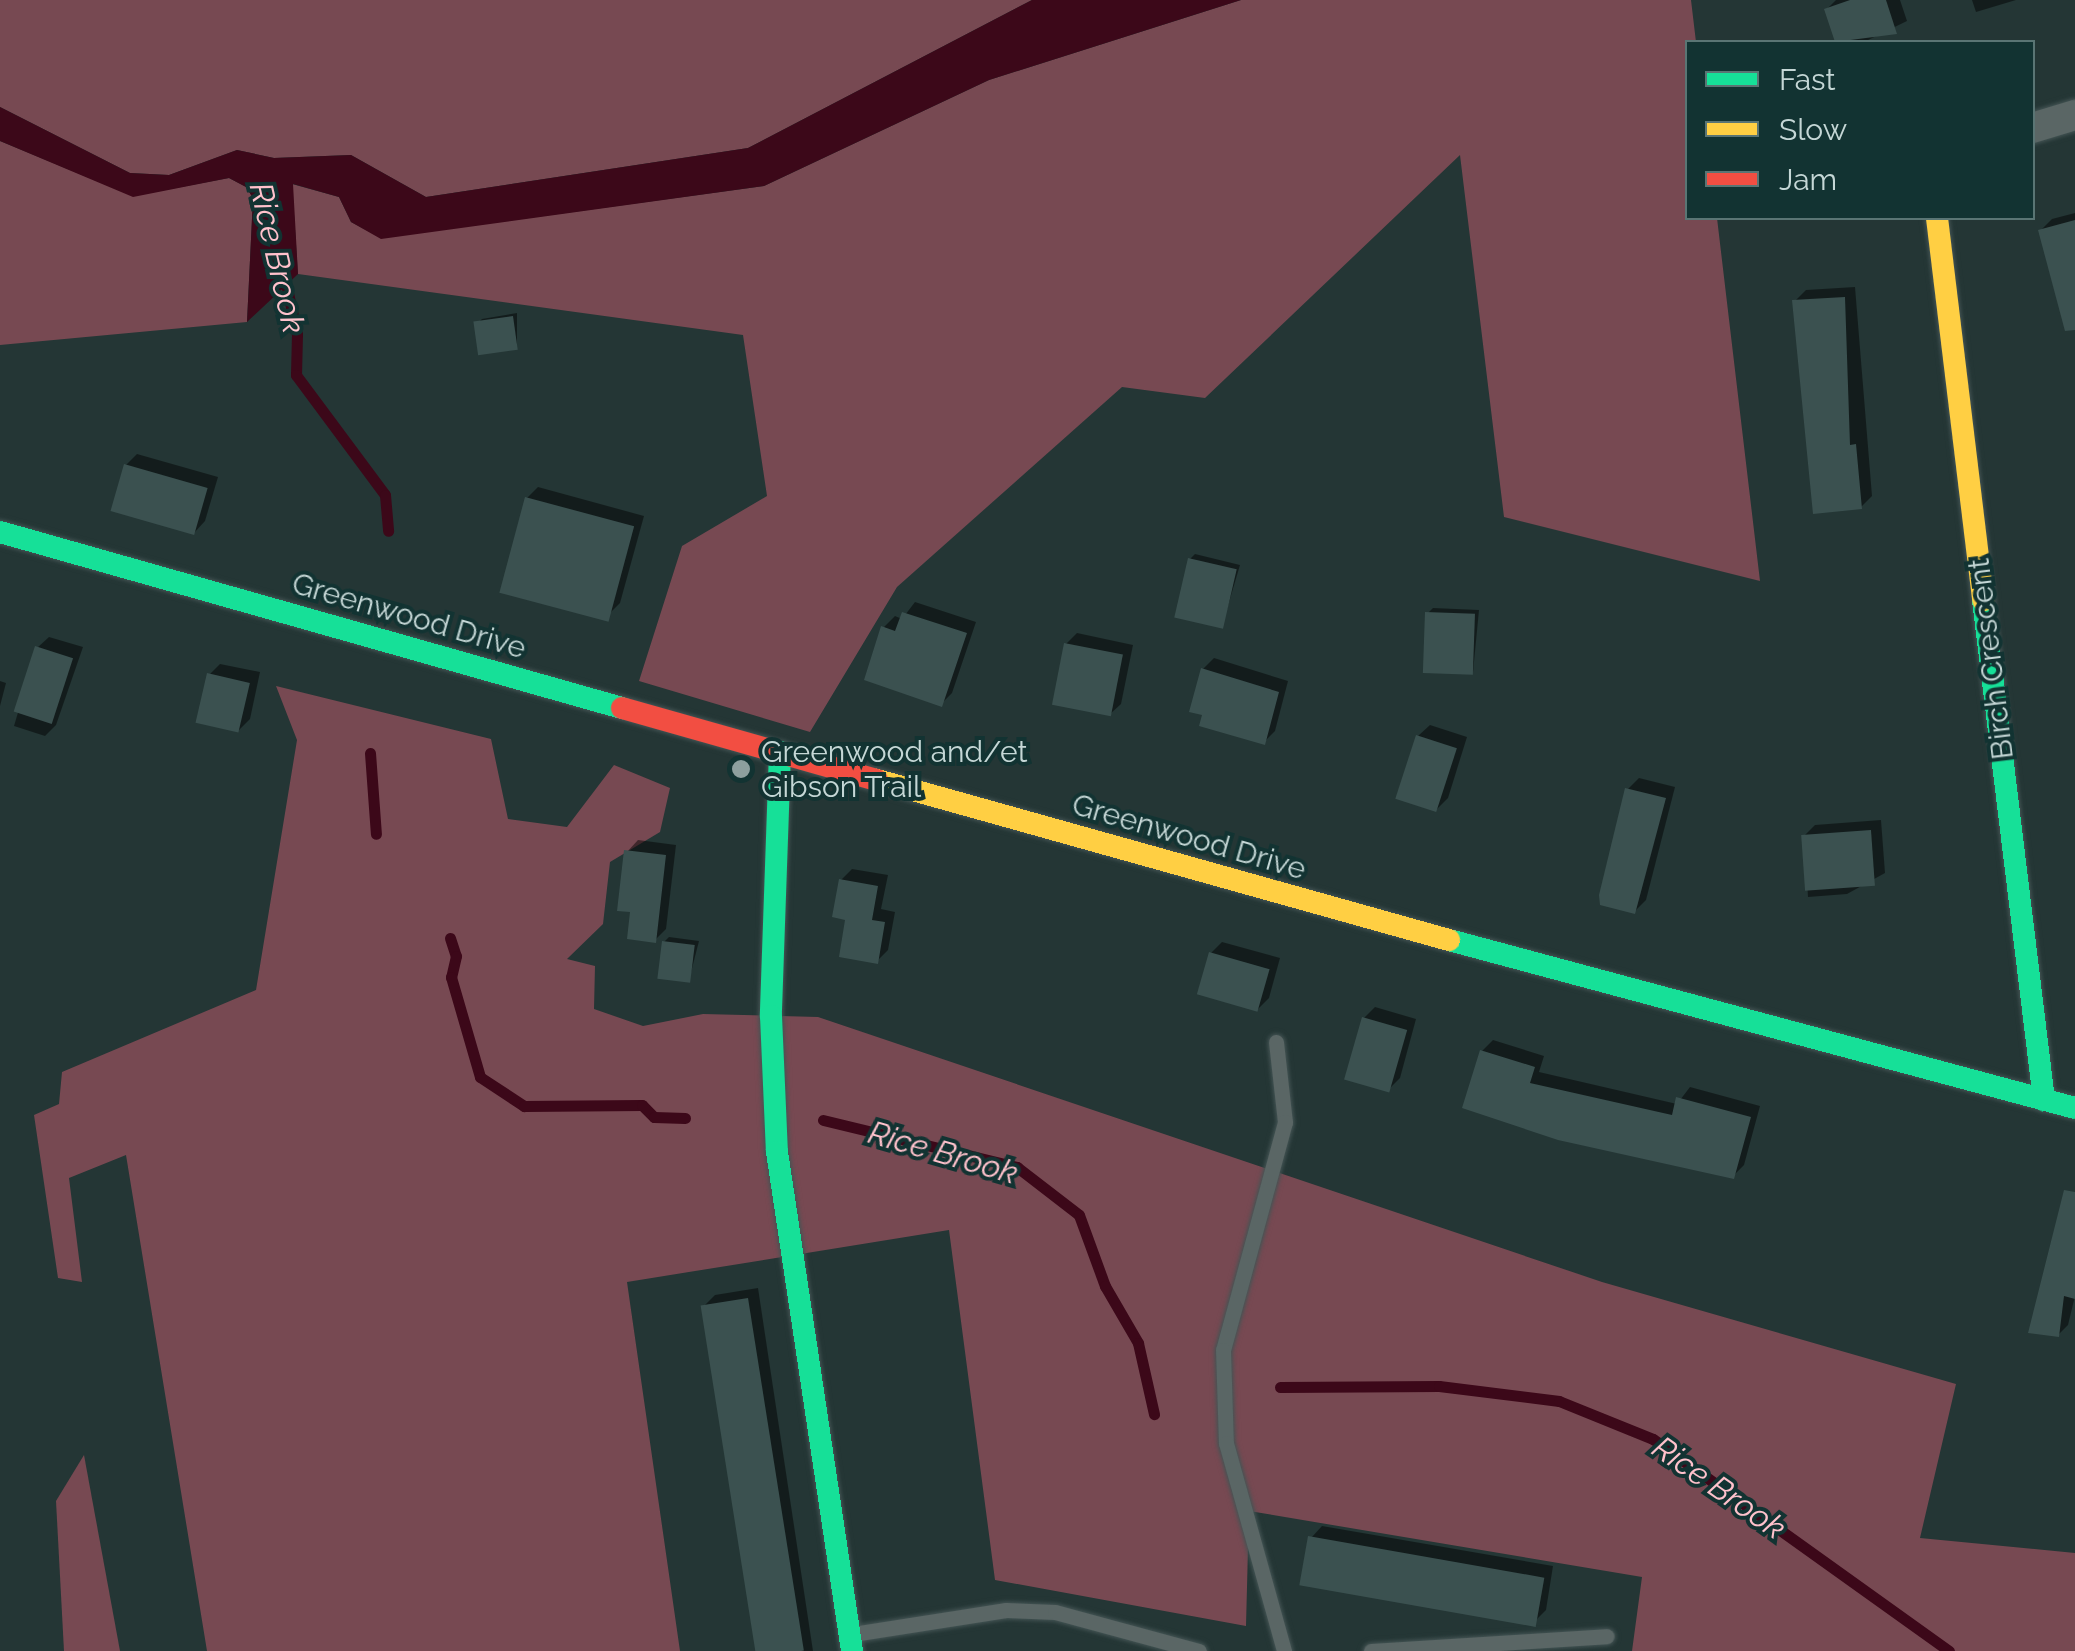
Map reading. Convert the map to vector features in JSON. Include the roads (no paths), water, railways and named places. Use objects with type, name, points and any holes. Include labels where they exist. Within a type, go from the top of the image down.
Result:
[{"type":"main road","name":"Birch Crescent","points":[[1938,220],[2044,1100]]},
{"type":"main road","name":"Greenwood Drive","points":[[0,532],[780,752],[2075,1108]]},
{"type":"main road","points":[[780,752],[771,1016],[777,1152],[851,1643]]},
{"type":"street","points":[[2035,127],[2075,115]]},
{"type":"lane","points":[[1276,1042],[1285,1122],[1222,1350],[1226,1443],[1284,1651]]},
{"type":"lane","points":[[851,1643],[1006,1610],[1055,1612],[1200,1651]]},
{"type":"lane","points":[[1371,1651],[1607,1636]]},
{"type":"water","points":[[1032,0],[1241,0],[989,80],[764,186],[381,239],[351,222],[339,197],[293,184],[298,274],[247,322],[253,198],[246,187],[229,178],[133,197],[0,141],[0,107],[130,173],[169,175],[237,150],[274,158],[351,155],[426,197],[748,148]]},
{"type":"waterway","name":"Rice Brook","points":[[283,270],[297,334],[296,375],[385,495],[388,531]]},
{"type":"waterway","name":"Rice Brook","points":[[370,753],[376,834]]},
{"type":"waterway","name":"Rice Brook","points":[[450,938],[456,956],[451,977],[480,1077],[524,1106],[642,1105],[654,1117],[685,1118]]},
{"type":"waterway","name":"Rice Brook","points":[[823,1120],[1017,1167],[1079,1215],[1105,1286],[1138,1343],[1154,1414]]},
{"type":"waterway","name":"Rice Brook","points":[[1280,1387],[1439,1386],[1559,1401],[1653,1439],[1949,1651]]},
{"type":"place","name":"Greenwood and/et Gibson Trail","points":[[741,769]]}]
